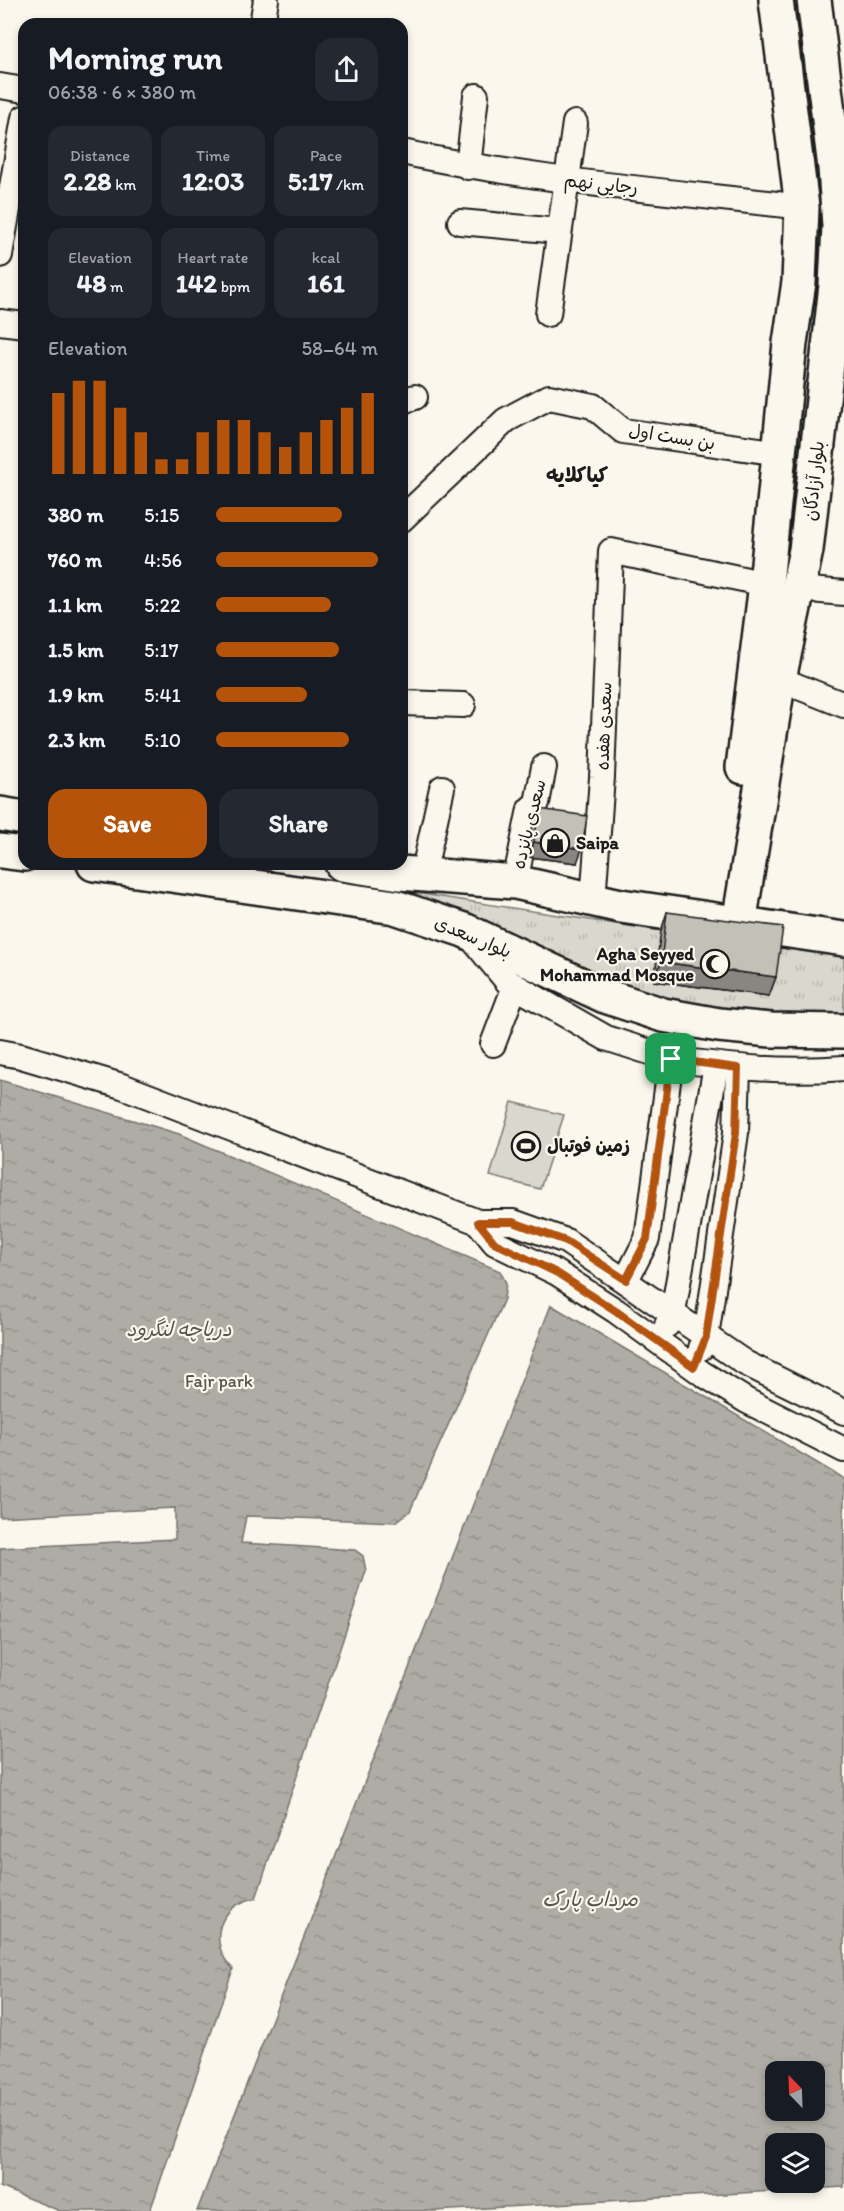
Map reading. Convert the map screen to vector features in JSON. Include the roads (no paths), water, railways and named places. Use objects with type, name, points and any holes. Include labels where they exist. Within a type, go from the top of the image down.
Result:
[{"type":"highway","name":"بلوار آزادگان","points":[[732,922],[806,550],[836,285],[839,226],[835,168],[814,0]]},
{"type":"highway","name":"بلوار آزادگان","points":[[732,922],[790,343],[799,282],[802,207],[771,1]]},
{"type":"highway","points":[[766,584],[799,589]]},
{"type":"highway","points":[[0,814],[18,817]]},
{"type":"highway","points":[[0,851],[18,853]]},
{"type":"highway","name":"بلوار سعدی","points":[[136,870],[395,907],[464,930],[605,996],[663,1016],[771,1030],[844,1031]]},
{"type":"highway","points":[[386,870],[515,882],[593,901],[844,939]]},
{"type":"street","points":[[263,18],[266,0]]},
{"type":"street","points":[[0,86],[18,89]]},
{"type":"street","points":[[468,167],[476,96]]},
{"type":"street","points":[[548,314],[575,123]]},
{"type":"street","points":[[0,255],[18,152]]},
{"type":"street","name":"رجایی نهم","points":[[408,153],[468,167],[802,207]]},
{"type":"street","points":[[459,222],[559,231]]},
{"type":"street","points":[[0,322],[18,324]]},
{"type":"street","name":"بن بست اول","points":[[408,513],[506,420],[549,397],[593,406],[623,431],[780,453]]},
{"type":"street","name":"سعدی هفده","points":[[593,901],[602,777],[611,551],[766,584]]},
{"type":"street","points":[[799,589],[844,593]]},
{"type":"street","points":[[779,679],[844,705]]},
{"type":"street","points":[[408,703],[463,705]]},
{"type":"street","name":"سعدی پانزده","points":[[515,882],[530,809],[537,803],[544,766]]},
{"type":"street","points":[[423,875],[442,788]]},
{"type":"street","points":[[464,930],[508,982],[606,1038],[671,1059],[727,1066],[812,1070],[844,1068]]},
{"type":"street","points":[[493,1044],[515,986]]},
{"type":"street","points":[[0,1052],[122,1086],[478,1222],[513,1222],[566,1241],[745,1362],[844,1412]]},
{"type":"street","points":[[626,1280],[647,1239],[671,1059]]},
{"type":"street","points":[[658,1343],[673,1312],[727,1066]]},
{"type":"street","points":[[694,1367],[706,1337],[736,1133],[727,1066]]},
{"type":"street","points":[[478,1222],[495,1243],[557,1273],[747,1401],[844,1450]]},
{"type":"water","name":"دریاچه لنگرود","points":[[0,1080],[179,1134],[500,1271],[506,1283],[504,1299],[410,1511],[396,1522],[246,1516],[241,1543],[355,1550],[363,1556],[366,1571],[256,1898],[233,1908],[225,1916],[220,1926],[220,1947],[233,1969],[150,2211],[60,2211],[0,2187],[0,1548],[175,1539],[175,1508],[0,1517]]},
{"type":"water","name":"مرداب پارک","points":[[551,1305],[844,1479],[844,2187],[825,2188],[825,2133],[765,2133],[765,2192],[435,2211],[197,2211]]},
{"type":"place","name":"Saipa","points":[[555,843]]},
{"type":"place","name":"Agha Seyyed Mohammad Mosque","points":[[715,964]]},
{"type":"place","name":"زمین فوتبال","points":[[526,1146]]},
{"type":"district","name":"کیاکلایه","points":[[577,474]]},
{"type":"park label","name":"Fajr park","points":[[219,1381]]}]
